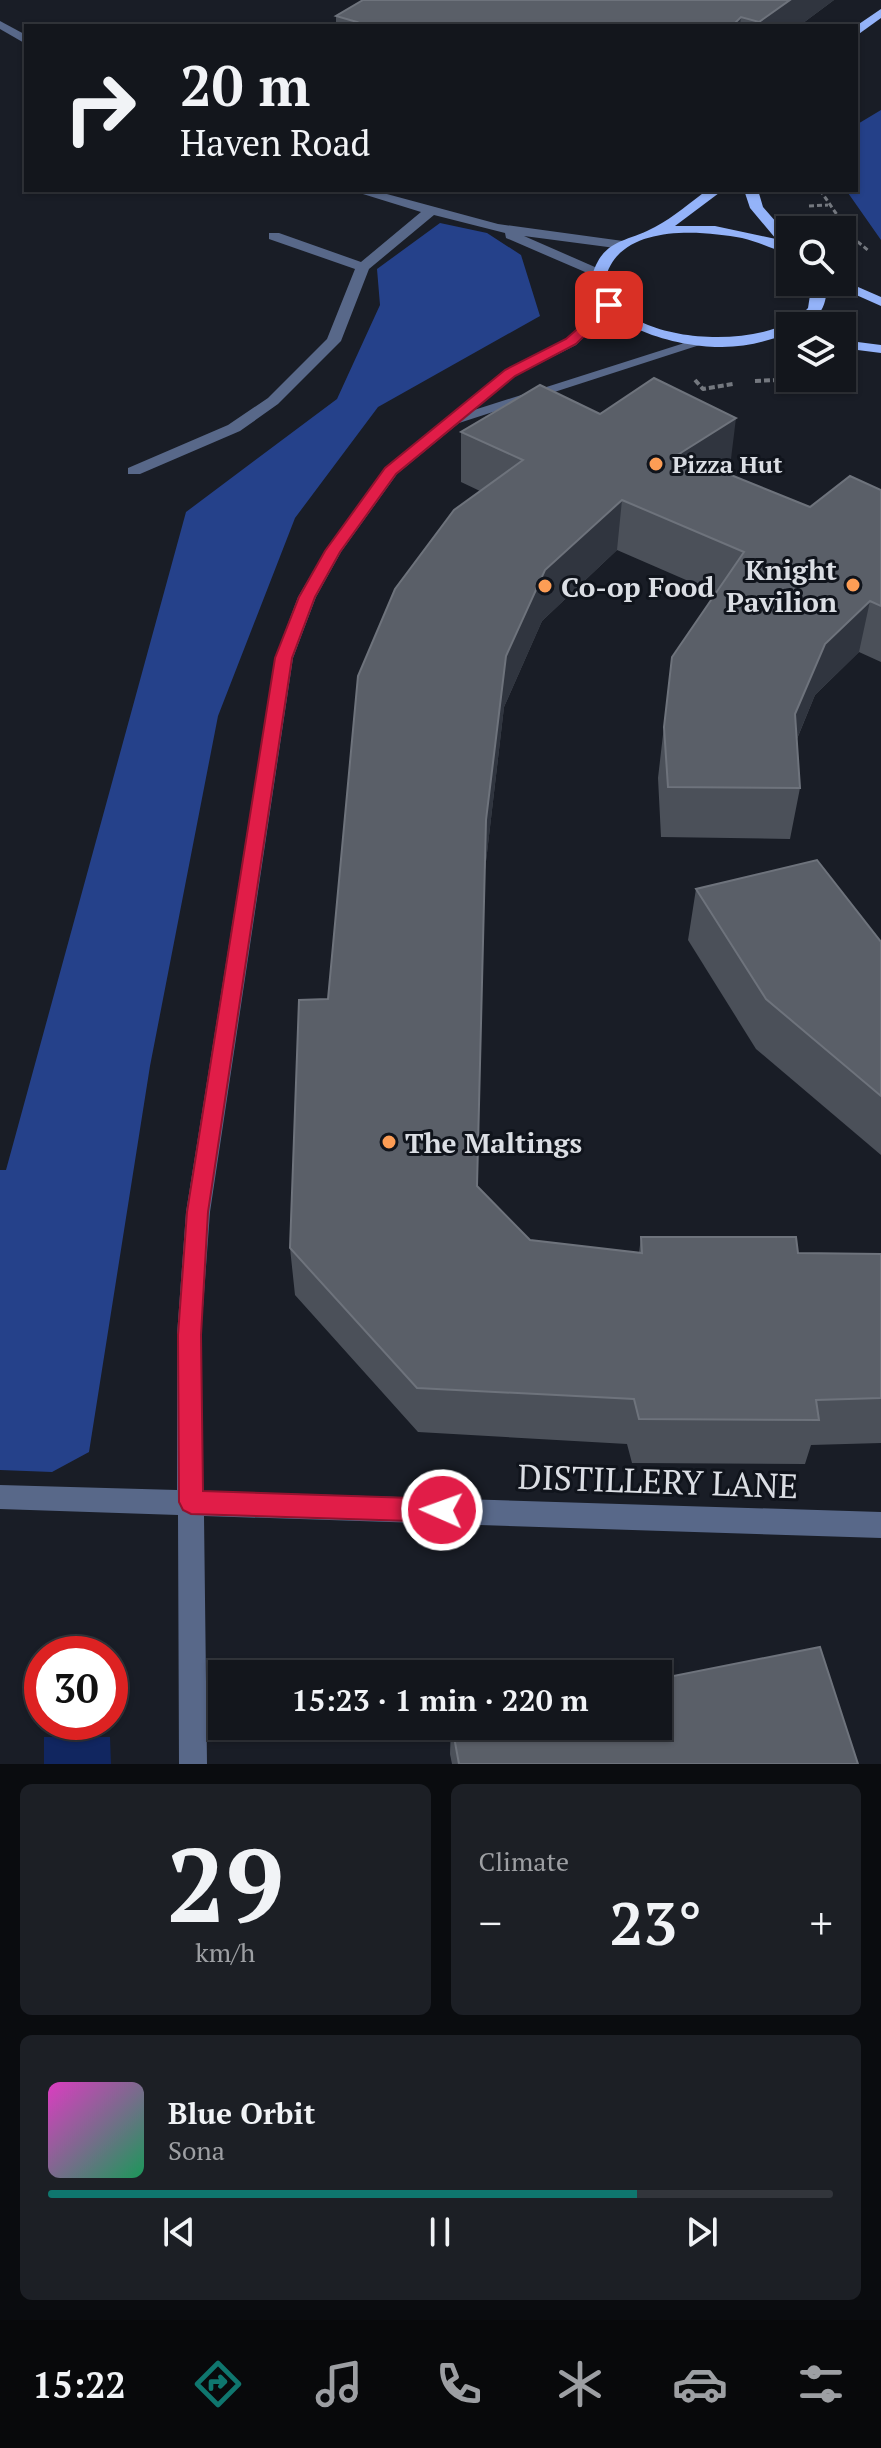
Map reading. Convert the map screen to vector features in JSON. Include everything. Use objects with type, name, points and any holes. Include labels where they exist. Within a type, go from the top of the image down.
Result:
[{"type":"main road","points":[[858,30],[881,12]]},
{"type":"main road","points":[[713,192],[660,230],[623,245],[609,256],[599,274],[599,286],[609,305],[641,327],[702,342],[745,342],[776,334]]},
{"type":"main road","points":[[752,192],[757,208],[776,231]]},
{"type":"main road","points":[[660,230],[705,228],[745,233],[776,243]]},
{"type":"main road","points":[[856,291],[881,302]]},
{"type":"main road","points":[[772,336],[776,336]]},
{"type":"main road","points":[[856,346],[881,349]]},
{"type":"street","points":[[0,24],[24,39]]},
{"type":"street","points":[[364,192],[497,228],[623,245]]},
{"type":"street","points":[[134,471],[234,428],[273,401],[334,341],[363,267],[429,212]]},
{"type":"street","points":[[497,228],[599,274]]},
{"type":"street","points":[[274,236],[363,267]]},
{"type":"street","points":[[193,1764],[189,1335],[198,1212],[284,658],[307,597],[333,551],[391,471],[510,373],[571,342],[609,305]]},
{"type":"street","points":[[454,421],[702,342]]},
{"type":"street","name":"DISTILLERY LANE","points":[[0,1497],[881,1525]]},
{"type":"path","points":[[821,192],[853,238],[872,254]]},
{"type":"shaded area","points":[[881,110],[881,240],[847,192],[858,192],[858,124]]},
{"type":"shaded area","points":[[440,223],[487,233],[521,255],[540,316],[378,407],[295,518],[218,716],[150,1066],[89,1452],[52,1472],[0,1470],[0,1170],[6,1170],[186,512],[337,399],[380,305],[377,269]]},
{"type":"shaded area","points":[[44,1740],[110,1740],[111,1764],[44,1764]]},
{"type":"building","points":[[363,0],[790,0],[759,22],[741,17],[734,24],[355,24],[357,22],[336,16]]},
{"type":"building","points":[[654,378],[736,418],[679,454],[810,507],[850,476],[881,490],[881,606],[870,601],[825,644],[795,714],[800,788],[668,787],[664,727],[672,657],[744,552],[622,500],[545,570],[506,656],[486,820],[477,1186],[530,1240],[642,1253],[641,1237],[796,1237],[798,1253],[881,1254],[881,1398],[816,1400],[819,1420],[639,1419],[634,1399],[417,1388],[290,1248],[299,1000],[328,999],[358,676],[395,589],[454,510],[523,460],[461,432],[540,385],[600,414]]},
{"type":"building","points":[[817,860],[881,942],[881,1096],[766,999],[696,889]]},
{"type":"building","points":[[820,1647],[858,1764],[459,1764],[455,1740],[672,1740],[672,1676]]},
{"type":"place","name":"Pizza Hut","points":[[656,464]]},
{"type":"place","name":"Knight Pavilion","points":[[853,585]]},
{"type":"place","name":"Co-op Food","points":[[545,586]]},
{"type":"place","name":"The Maltings","points":[[389,1142]]},
{"type":"route","points":[[442,1510],[191,1502],[189,1335],[198,1212],[284,658],[307,597],[333,551],[391,471],[510,373],[571,342],[609,305]]}]
